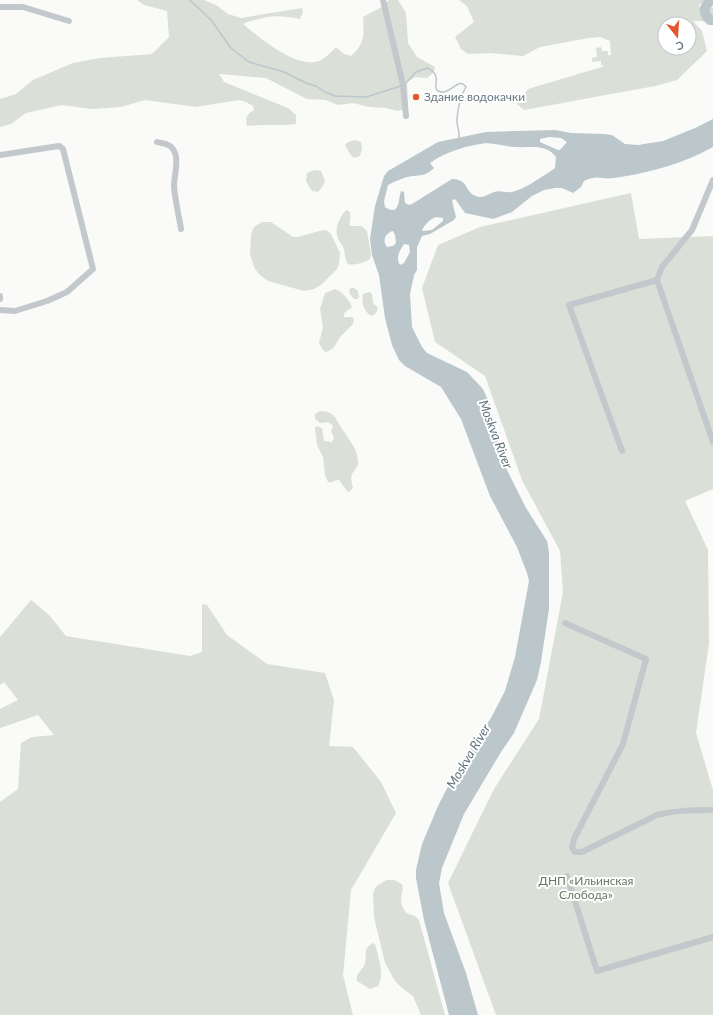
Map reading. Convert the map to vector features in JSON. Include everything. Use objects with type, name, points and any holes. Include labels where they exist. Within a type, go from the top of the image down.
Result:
[{"type":"street","points":[[383,0],[403,85],[406,116]]},
{"type":"street","points":[[0,7],[23,7],[69,21]]},
{"type":"street","points":[[157,142],[167,144],[172,148],[176,155],[174,187],[181,230]]},
{"type":"street","points":[[0,155],[59,146],[63,149],[93,269],[67,292],[54,298],[15,311],[0,310]]},
{"type":"street","points":[[713,180],[692,230],[662,267],[658,280],[713,442]]},
{"type":"street","points":[[622,451],[569,305],[658,280]]},
{"type":"street","points":[[565,623],[646,659],[623,744],[574,839],[572,848],[575,852],[582,852],[657,815],[683,810],[713,810]]},
{"type":"street","points":[[567,876],[597,971],[713,937]]},
{"type":"green space","points":[[137,0],[204,0],[216,5],[228,14],[241,18],[302,8],[303,12],[300,19],[273,16],[243,24],[279,51],[300,61],[310,62],[322,60],[336,47],[344,54],[351,56],[356,52],[363,39],[363,17],[380,8],[389,0],[398,0],[406,13],[408,43],[417,57],[435,67],[434,72],[427,78],[415,77],[407,82],[408,108],[398,111],[353,103],[338,105],[325,100],[307,99],[266,78],[219,74],[224,82],[288,108],[296,115],[296,124],[247,126],[246,118],[254,110],[253,106],[239,100],[196,107],[145,100],[121,107],[92,109],[62,105],[26,113],[11,124],[0,127],[0,99],[16,94],[33,80],[73,63],[100,58],[152,54],[169,37],[167,11],[144,5]]},
{"type":"green space","points":[[459,0],[706,0],[698,6],[713,8],[713,24],[706,21],[697,21],[697,16],[657,16],[657,56],[697,56],[697,25],[702,31],[707,51],[677,80],[655,86],[524,110],[517,104],[528,89],[605,66],[601,65],[601,61],[592,62],[592,58],[597,57],[596,48],[601,47],[602,51],[608,51],[608,55],[611,55],[610,41],[600,37],[589,38],[540,47],[523,56],[490,53],[468,54],[461,49],[455,37],[474,22],[467,6]]},
{"type":"green space","points":[[355,140],[361,142],[362,149],[360,156],[354,158],[345,145],[348,142]]},
{"type":"green space","points":[[314,170],[321,171],[325,181],[318,192],[312,191],[306,181],[307,173]]},
{"type":"green space","name":"ДНП «Ильинская Слобода»","points":[[631,193],[639,239],[713,236],[713,489],[685,501],[708,550],[709,643],[696,733],[713,790],[713,1015],[496,1015],[448,883],[494,789],[539,719],[563,592],[560,551],[522,480],[485,376],[435,342],[422,288],[438,245],[480,227]]},
{"type":"green space","points":[[347,210],[350,213],[350,226],[361,226],[367,231],[371,254],[370,259],[356,264],[348,264],[344,249],[337,235],[339,221]]},
{"type":"green space","points":[[262,222],[271,222],[293,237],[323,230],[328,231],[340,253],[337,269],[321,285],[314,289],[304,291],[268,281],[255,269],[250,255],[251,234],[254,227]]},
{"type":"green space","points":[[351,288],[358,291],[359,297],[357,299],[354,299],[350,294],[349,290]]},
{"type":"green space","points":[[335,289],[345,296],[352,307],[345,312],[344,317],[352,317],[354,319],[353,324],[333,347],[326,352],[319,343],[323,327],[320,309],[325,293]]},
{"type":"green space","points":[[369,292],[372,294],[373,303],[378,308],[376,313],[372,316],[365,310],[362,300],[363,294]]},
{"type":"green space","points":[[320,411],[329,413],[335,417],[357,454],[358,464],[351,479],[353,488],[349,492],[339,480],[328,482],[325,475],[323,457],[317,445],[315,428],[317,426],[322,428],[324,441],[332,442],[334,438],[331,431],[333,426],[330,423],[320,423],[315,419],[315,414]]},
{"type":"green space","points":[[31,600],[49,615],[66,636],[190,656],[202,652],[202,604],[207,605],[227,635],[267,664],[325,673],[334,700],[329,746],[353,747],[381,782],[396,813],[351,890],[343,975],[353,1015],[0,1015],[0,802],[18,789],[21,743],[32,737],[54,735],[38,715],[0,728],[0,709],[18,700],[4,682],[0,685],[0,637]]},
{"type":"green space","points":[[387,880],[394,880],[402,884],[403,888],[401,900],[403,907],[406,913],[415,916],[419,920],[445,1015],[421,1015],[413,996],[395,981],[385,963],[374,917],[373,894],[378,885]]},
{"type":"green space","points":[[373,943],[375,944],[379,960],[381,976],[378,986],[370,989],[357,981],[357,976],[365,963],[367,948]]},
{"type":"water","name":"Moskva River","points":[[713,119],[713,147],[677,163],[652,170],[614,178],[589,179],[584,181],[581,187],[573,193],[562,188],[544,190],[532,196],[512,212],[493,219],[465,213],[454,199],[452,201],[456,217],[454,220],[430,234],[422,236],[417,247],[417,270],[414,275],[410,294],[412,327],[422,347],[427,353],[467,372],[483,389],[490,405],[500,451],[506,468],[526,508],[547,541],[549,552],[549,609],[537,680],[514,733],[464,814],[442,868],[439,883],[444,913],[466,973],[478,1015],[449,1015],[424,920],[416,878],[416,870],[422,844],[438,806],[459,765],[491,718],[505,691],[515,657],[529,581],[517,547],[490,496],[461,419],[441,387],[405,366],[399,360],[392,345],[385,318],[379,275],[372,255],[370,239],[375,206],[384,176],[388,171],[438,142],[486,132],[555,130],[571,133],[612,135],[625,144],[638,145],[663,141]],"holes":[[[549,137],[561,138],[567,142],[560,150],[558,150],[540,142],[540,139]],[[486,143],[515,147],[542,148],[552,153],[556,157],[555,168],[528,186],[512,192],[496,191],[483,197],[479,197],[472,194],[462,182],[452,179],[409,205],[405,203],[404,192],[401,191],[399,203],[396,209],[390,210],[385,207],[384,201],[388,185],[406,177],[427,173],[434,168],[430,163],[443,155],[464,147]],[[434,218],[443,218],[443,221],[432,230],[422,231]],[[393,231],[396,243],[393,246],[387,247],[385,245],[385,238]],[[404,244],[409,245],[410,252],[404,263],[400,265],[398,257]]]},
{"type":"waterway","points":[[190,0],[211,20],[231,48],[249,62],[284,72],[335,96],[366,97],[401,86]]},
{"type":"waterway","points":[[711,0],[705,7],[705,12],[707,17],[710,20],[713,20]]},
{"type":"waterway","points":[[405,84],[416,72],[427,68],[433,71],[435,75],[437,91],[445,92],[458,84],[463,84],[466,87],[461,98],[457,118],[459,138]]},
{"type":"place","name":"Здание водокачки","points":[[416,97]]}]
